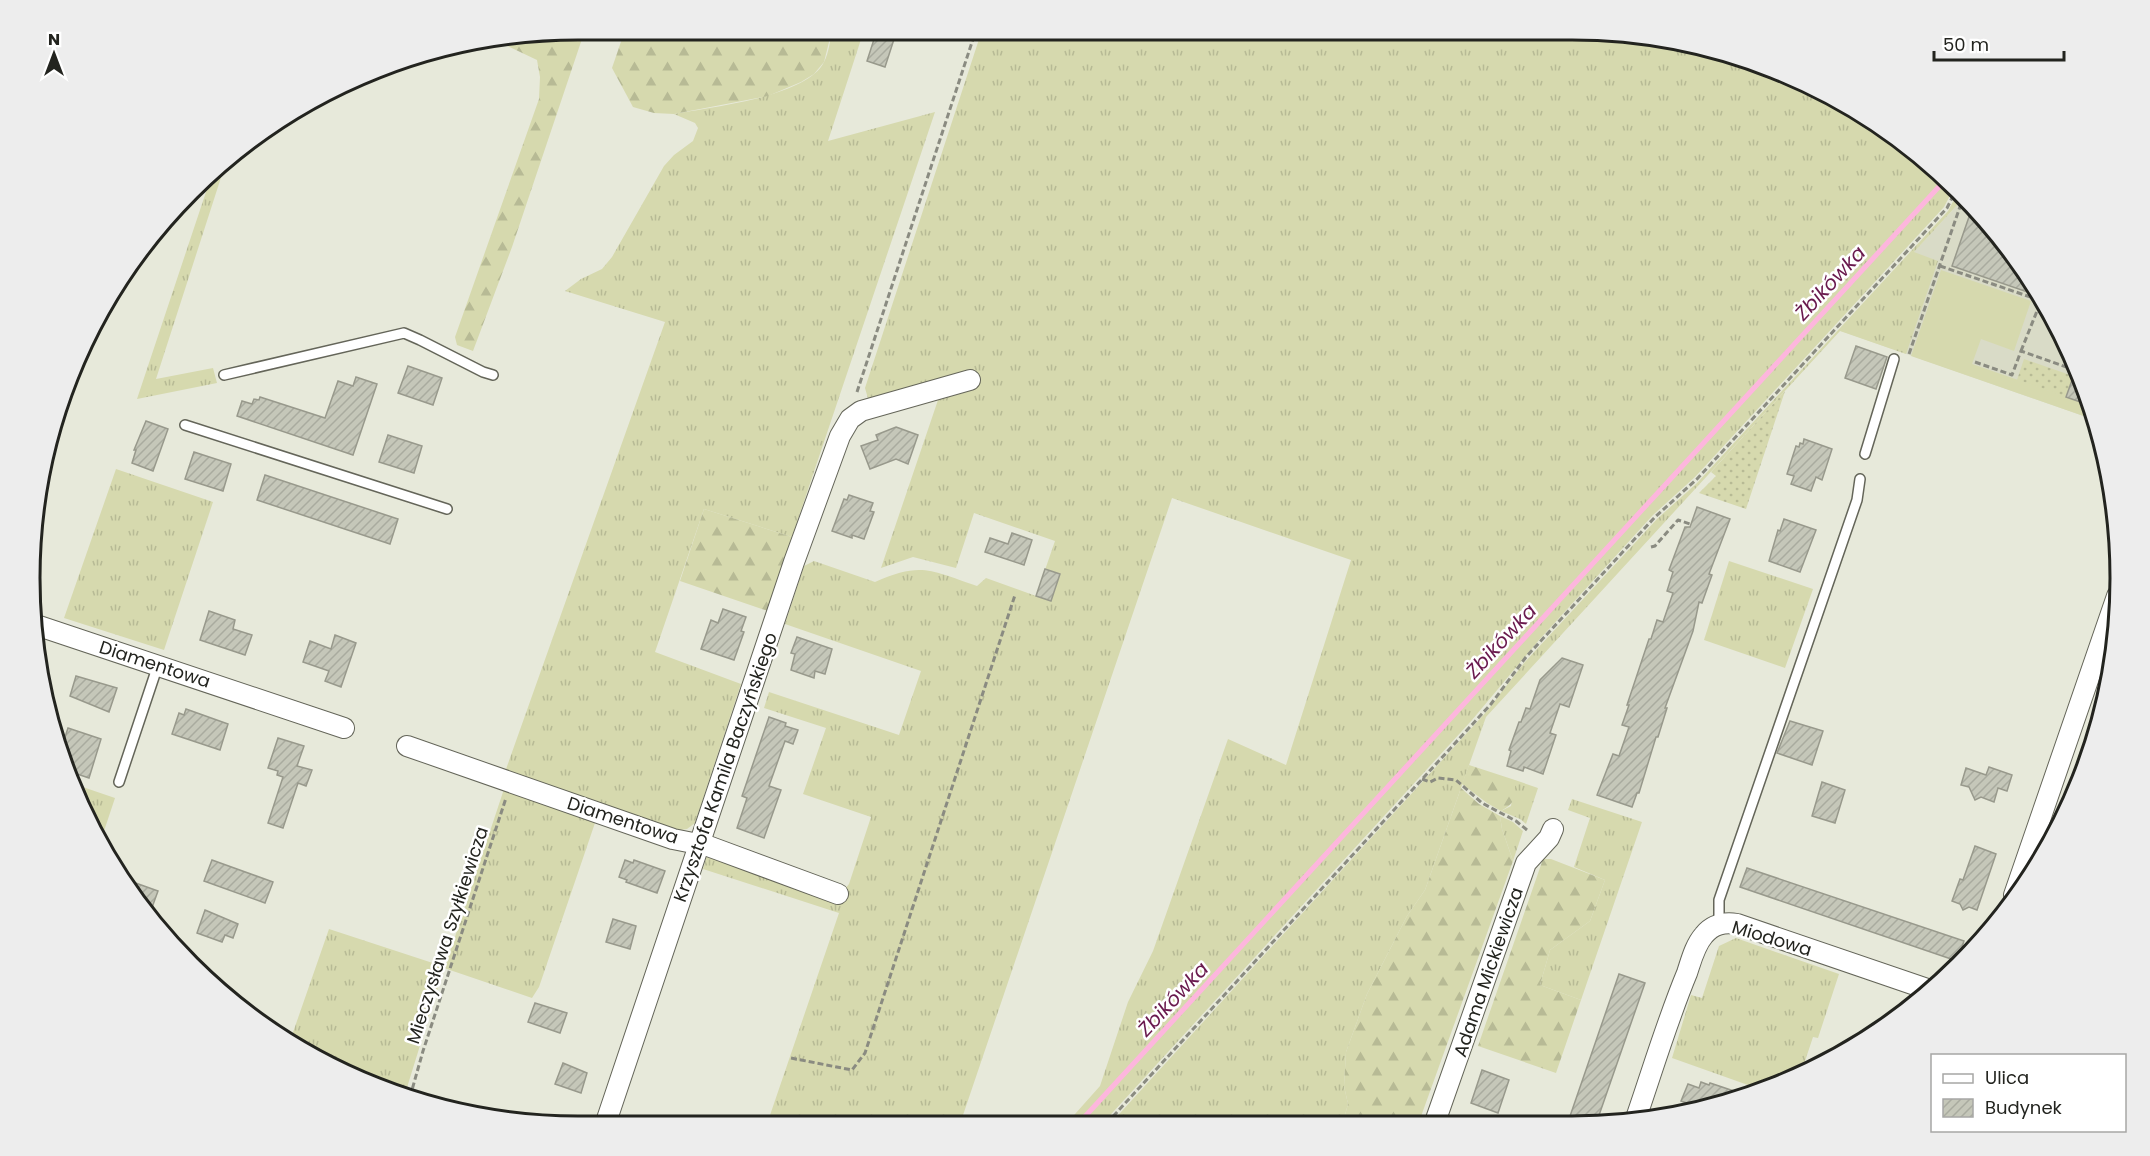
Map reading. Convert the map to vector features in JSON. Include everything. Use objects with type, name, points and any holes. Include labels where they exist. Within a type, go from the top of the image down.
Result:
[{"type":"street","points":[[855,415],[868,408],[970,380]]},
{"type":"street","name":"Krzysztofa Kamila Baczyńskiego","points":[[608,1116],[821,488],[840,436],[846,424],[855,415]]},
{"type":"street","points":[[2022,872],[2107,625]]},
{"type":"street","name":"Diamentowa","points":[[43,627],[344,728]]},
{"type":"street","name":"Diamentowa","points":[[407,746],[673,838],[699,844],[838,894]]},
{"type":"street","name":"Adama Mickiewicza","points":[[1437,1116],[1526,863],[1549,838],[1553,829]]},
{"type":"street","name":"Miodowa","points":[[1638,1111],[1677,997],[1697,948],[1705,933],[1719,924],[1737,924],[1920,987]]},
{"type":"lane","points":[[224,375],[404,333],[483,372],[494,375]]},
{"type":"lane","points":[[1865,454],[1894,359]]},
{"type":"lane","points":[[185,425],[447,509]]},
{"type":"lane","points":[[1719,924],[1719,900],[1857,500],[1860,479]]},
{"type":"lane","points":[[119,782],[158,665]]},
{"type":"path","points":[[855,415],[854,402],[857,391],[973,40]]},
{"type":"path","points":[[1113,1116],[1491,704],[1526,657],[1655,517],[1697,479],[1940,216],[1952,198]]},
{"type":"path","points":[[1909,354],[1960,207]]},
{"type":"path","points":[[1940,266],[2030,297]]},
{"type":"path","points":[[1975,362],[2012,375],[2037,310]]},
{"type":"path","points":[[2021,351],[2067,367]]},
{"type":"path","points":[[1651,547],[1655,546],[1678,520],[1690,524]]},
{"type":"path","points":[[791,1058],[852,1070],[865,1053],[1015,595]]},
{"type":"path","points":[[1422,779],[1430,782],[1438,778],[1456,780],[1482,803],[1521,824],[1527,830]]},
{"type":"path","name":"Mieczysława Szyłkiewicza","points":[[412,1089],[511,782]]},
{"type":"shaded area","points":[[1958,204],[1998,251],[2019,279],[2037,309],[2069,372],[2084,416],[1841,331]]},
{"type":"green space","points":[[582,40],[512,247],[473,351],[457,345],[455,337],[539,99],[540,77],[537,60],[506,45]]},
{"type":"green space","points":[[622,40],[830,40],[824,62],[814,74],[801,82],[768,96],[674,114],[654,113],[633,107],[612,68]]},
{"type":"green space","points":[[830,40],[861,40],[828,141],[935,112],[792,537],[704,509],[655,652],[741,684],[695,823],[687,829],[674,831],[505,772],[665,322],[565,291],[581,279],[602,269],[612,257],[664,166],[674,155],[693,141],[698,128],[695,123],[674,114],[733,104],[779,92],[814,74],[824,62]]},
{"type":"green space","points":[[979,40],[1572,40],[1642,45],[1677,51],[1745,69],[1810,96],[1871,131],[1926,174],[1950,196],[1944,207],[1695,477],[1653,515],[1539,640],[1472,720],[1109,1116],[1073,1116],[1100,1086],[1128,1002],[1153,951],[1228,739],[1286,765],[1351,560],[1172,498],[963,1116],[770,1116],[839,913],[703,869],[707,855],[844,890],[849,884],[871,817],[803,794],[826,728],[764,708],[769,692],[899,735],[921,671],[785,624],[804,566],[814,561],[875,582],[904,572],[927,570],[977,586],[986,578],[1036,596],[1055,541],[974,513],[956,568],[913,557],[881,568],[938,400],[973,390],[970,376],[869,402],[865,388]]},
{"type":"green space","points":[[221,176],[156,379],[213,368],[217,383],[137,399],[207,190]]},
{"type":"green space","points":[[1954,200],[1958,204],[1914,252],[1938,261],[1906,354],[1840,331],[1486,717],[1425,890],[1407,916],[1367,994],[1346,1052],[1344,1086],[1348,1104],[1345,1116],[1117,1116],[1487,711],[1524,663],[1657,519],[1697,483],[1948,211]]},
{"type":"green space","points":[[1941,270],[2031,301],[2014,351],[1981,339],[1972,364],[2080,401],[2084,416],[1911,356]]},
{"type":"green space","points":[[2024,359],[2070,375],[2072,380],[2066,397],[2017,380]]},
{"type":"green space","points":[[1785,391],[1746,509],[1699,493],[1716,476],[1711,472]]},
{"type":"green space","points":[[116,469],[213,502],[164,650],[64,618]]},
{"type":"green space","points":[[704,509],[792,537],[768,611],[680,581]]},
{"type":"green space","points":[[1729,561],[1813,589],[1785,668],[1704,640]]},
{"type":"green space","points":[[1469,765],[1515,780],[1515,795],[1510,805],[1501,811],[1462,784]]},
{"type":"green space","points":[[1515,780],[1538,788],[1526,824],[1501,811],[1511,806]]},
{"type":"green space","points":[[82,787],[115,798],[104,831]]},
{"type":"green space","points":[[1461,788],[1479,804],[1500,816],[1513,861],[1421,1116],[1345,1116],[1348,1104],[1344,1086],[1346,1052],[1367,994],[1407,916],[1425,890]]},
{"type":"green space","points":[[504,789],[596,820],[539,987],[532,998],[444,968],[407,1088],[340,1060],[293,1033],[329,929],[445,967]]},
{"type":"green space","points":[[1572,799],[1642,822],[1581,1000],[1540,985],[1550,950],[1590,921],[1605,880],[1574,867],[1590,818],[1568,810]]},
{"type":"green space","points":[[1500,816],[1513,822],[1523,831],[1513,861],[1502,829]]},
{"type":"green space","points":[[1543,859],[1551,859],[1605,880],[1590,921],[1550,950],[1540,985],[1581,1000],[1556,1073],[1478,1046]]},
{"type":"green space","points":[[1736,938],[1839,974],[1818,1038],[1813,1037],[1804,1063],[1749,1085],[1672,1058],[1691,995],[1702,998],[1719,946]]},
{"type":"building","points":[[874,40],[894,40],[885,67],[867,61]]},
{"type":"building","points":[[1969,217],[1998,251],[2027,292],[1952,266]]},
{"type":"building","points":[[1856,346],[1887,357],[1876,389],[1845,378]]},
{"type":"building","points":[[408,366],[442,378],[433,405],[398,393]]},
{"type":"building","points":[[356,377],[377,384],[353,455],[237,416],[242,401],[252,404],[254,399],[259,400],[260,397],[325,418],[338,381],[353,386]]},
{"type":"building","points":[[2072,380],[2080,402],[2066,397]]},
{"type":"building","points":[[146,421],[168,429],[153,471],[132,463],[136,450],[134,450]]},
{"type":"building","points":[[896,427],[918,435],[908,464],[896,459],[870,469],[861,446],[878,440],[876,435]]},
{"type":"building","points":[[388,435],[422,446],[414,473],[379,462]]},
{"type":"building","points":[[1804,439],[1832,449],[1822,480],[1816,477],[1811,491],[1791,484],[1794,476],[1787,474],[1796,446],[1803,444]]},
{"type":"building","points":[[194,452],[231,464],[223,491],[185,479]]},
{"type":"building","points":[[265,475],[398,519],[390,544],[257,500]]},
{"type":"building","points":[[849,495],[873,503],[870,511],[874,512],[864,539],[852,535],[852,538],[832,531],[844,499],[847,500]]},
{"type":"building","points":[[1697,507],[1730,519],[1709,574],[1712,575],[1702,603],[1699,602],[1693,631],[1665,708],[1667,708],[1639,793],[1632,807],[1597,795],[1613,754],[1619,756],[1629,727],[1622,725],[1629,705],[1627,705],[1649,639],[1651,639],[1657,620],[1663,622],[1673,593],[1667,591],[1673,572],[1669,570],[1685,527],[1690,527]]},
{"type":"building","points":[[1784,519],[1816,530],[1800,572],[1769,561],[1778,530],[1780,531]]},
{"type":"building","points":[[1012,533],[1032,540],[1024,565],[985,552],[990,538],[1008,544]]},
{"type":"building","points":[[1045,569],[1060,574],[1051,601],[1036,596]]},
{"type":"building","points":[[723,609],[746,617],[741,631],[744,632],[734,660],[701,649],[711,620],[718,623]]},
{"type":"building","points":[[209,611],[235,620],[233,629],[252,635],[245,655],[200,640]]},
{"type":"building","points":[[335,635],[356,643],[341,687],[325,681],[329,671],[303,662],[310,641],[331,649]]},
{"type":"building","points":[[797,637],[832,649],[825,674],[815,671],[814,678],[791,670],[795,654],[791,653]]},
{"type":"building","points":[[1562,658],[1583,665],[1569,707],[1560,704],[1550,733],[1556,735],[1543,774],[1524,767],[1523,771],[1507,766],[1511,751],[1509,750],[1519,722],[1526,708],[1530,709],[1540,680]]},
{"type":"building","points":[[76,676],[117,688],[109,712],[70,696]]},
{"type":"building","points":[[186,709],[228,724],[220,750],[172,734],[179,713],[184,715]]},
{"type":"building","points":[[769,717],[798,730],[793,744],[785,741],[769,786],[781,790],[764,838],[737,828],[747,798],[742,796]]},
{"type":"building","points":[[1790,721],[1823,731],[1812,765],[1777,753]]},
{"type":"building","points":[[68,728],[101,739],[89,778],[77,774],[65,737]]},
{"type":"building","points":[[278,738],[304,746],[297,766],[312,770],[306,786],[298,783],[283,828],[268,823],[283,777],[277,775],[278,771],[268,768]]},
{"type":"building","points":[[1989,767],[2012,775],[2007,791],[1998,788],[1994,802],[1981,797],[1975,800],[1969,787],[1961,785],[1966,768],[1986,775]]},
{"type":"building","points":[[1822,782],[1845,790],[1835,823],[1812,816]]},
{"type":"building","points":[[1975,846],[1996,854],[1977,910],[1969,907],[1963,910],[1960,904],[1952,901],[1960,879],[1963,880]]},
{"type":"building","points":[[212,860],[273,882],[265,903],[204,881]]},
{"type":"building","points":[[625,860],[633,863],[634,860],[665,871],[657,893],[626,882],[627,880],[619,877]]},
{"type":"building","points":[[1747,868],[1964,941],[1962,947],[1951,959],[1740,887]]},
{"type":"building","points":[[135,883],[158,891],[153,906]]},
{"type":"building","points":[[205,910],[238,924],[233,938],[225,935],[222,942],[197,933]]},
{"type":"building","points":[[613,919],[636,926],[630,949],[606,942]]},
{"type":"building","points":[[1619,974],[1645,983],[1599,1114],[1570,1116]]},
{"type":"building","points":[[535,1003],[567,1013],[560,1033],[528,1022]]},
{"type":"building","points":[[563,1063],[587,1073],[581,1093],[555,1084]]},
{"type":"building","points":[[1482,1070],[1509,1080],[1498,1113],[1471,1103]]},
{"type":"building","points":[[1701,1082],[1733,1091],[1686,1103],[1681,1101],[1688,1084],[1699,1088]]},
{"type":"waterway","name":"Żbikówka","points":[[1085,1116],[1939,186]]}]
